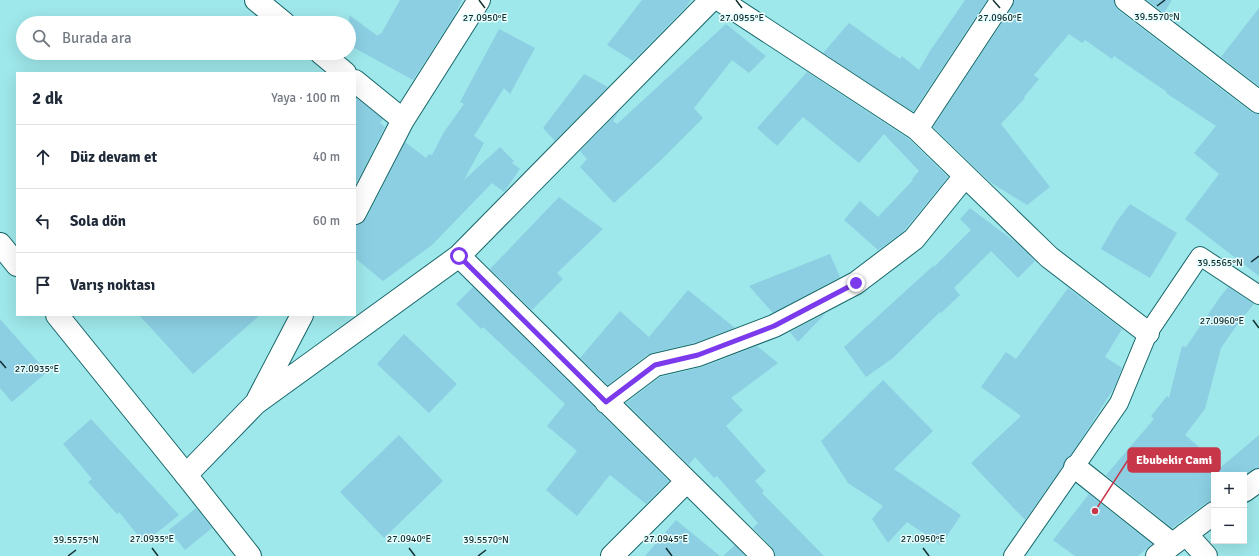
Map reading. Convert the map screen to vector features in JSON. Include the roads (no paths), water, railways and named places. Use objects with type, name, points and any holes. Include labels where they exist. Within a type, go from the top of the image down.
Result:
[{"type":"street","points":[[256,0],[275,16]]},
{"type":"street","points":[[356,211],[403,120],[480,0]]},
{"type":"street","points":[[186,475],[256,403],[459,256],[711,0]]},
{"type":"street","points":[[720,0],[916,129],[1049,257],[1148,332]]},
{"type":"street","points":[[916,129],[1002,0]]},
{"type":"street","points":[[1126,0],[1259,102]]},
{"type":"street","points":[[329,60],[344,72]]},
{"type":"street","points":[[356,82],[403,120]]},
{"type":"street","points":[[606,402],[655,365],[698,355],[774,326],[856,283],[914,239],[965,176]]},
{"type":"street","points":[[459,256],[763,556]]},
{"type":"street","points":[[58,316],[250,556]]},
{"type":"street","points":[[256,403],[301,316]]},
{"type":"street","points":[[1075,467],[1172,545],[1206,556]]},
{"type":"street","points":[[1247,489],[1259,480]]},
{"type":"street","points":[[612,556],[687,481]]},
{"type":"street","points":[[1172,545],[1211,515]]},
{"type":"lane","points":[[1013,556],[1119,403],[1148,332],[1200,256],[1259,295]]},
{"type":"place","name":"Ebubekir Cami","points":[[1095,511]]}]
